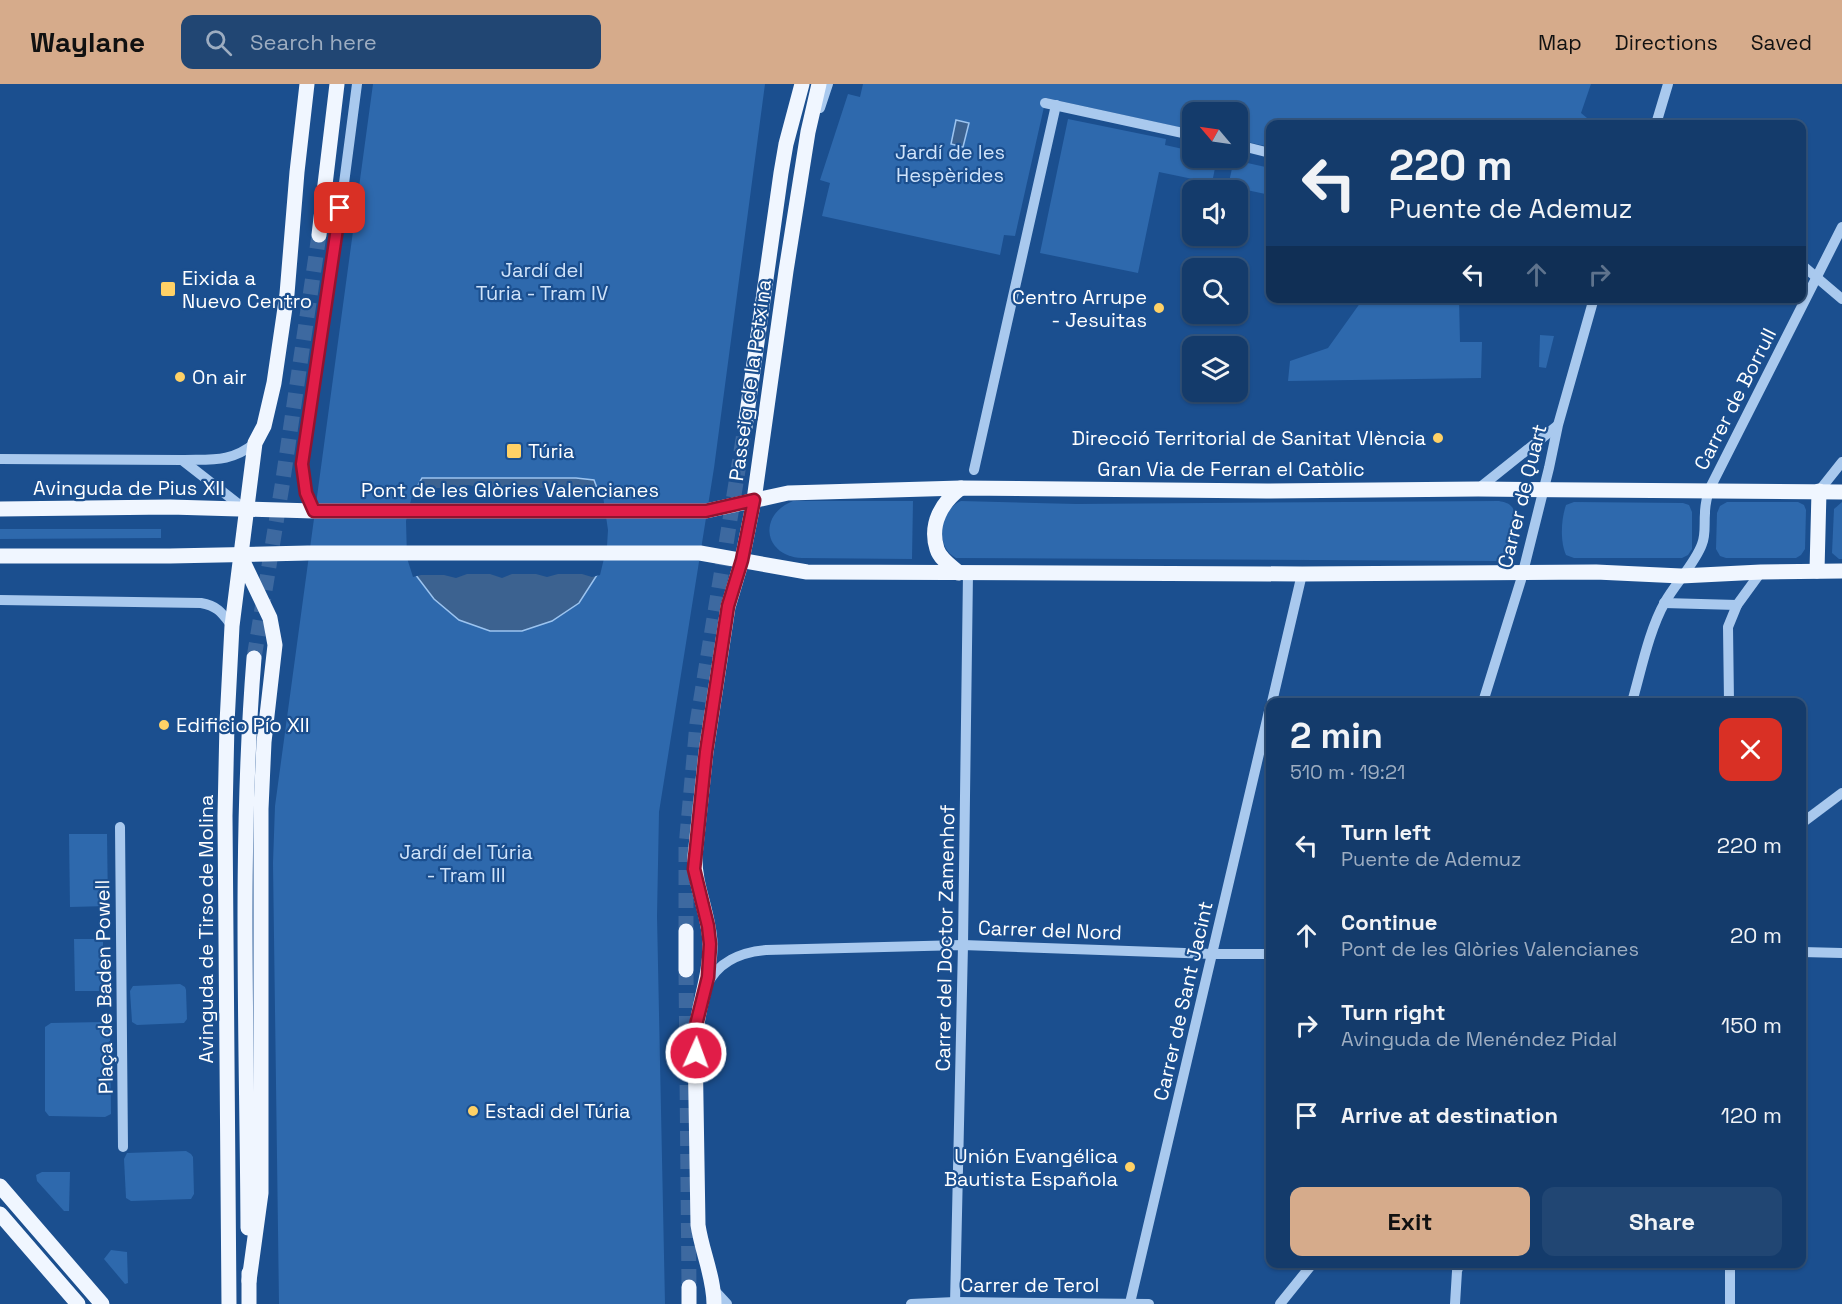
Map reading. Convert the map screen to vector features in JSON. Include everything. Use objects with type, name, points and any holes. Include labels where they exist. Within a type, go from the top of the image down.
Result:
[{"type":"main road","name":"Avinguda de Tirso de Molina","points":[[229,1304],[225,816],[232,626],[255,443],[264,426],[274,383],[287,294],[307,84]]},
{"type":"main road","points":[[319,235],[338,84]]},
{"type":"main road","name":"Passeig de la Petxina","points":[[746,427],[781,173],[802,84]]},
{"type":"main road","name":"Passeig de la Petxina","points":[[714,1297],[698,1225],[695,1040],[696,1025],[708,977],[710,944],[696,878],[695,856],[706,752],[726,618],[742,560],[754,500],[786,271],[808,132],[819,84]]},
{"type":"main road","points":[[961,488],[941,508],[934,530],[937,550],[945,562],[963,573]]},
{"type":"main road","name":"Gran Via de Ferran el Catòlic","points":[[754,500],[808,492],[961,488],[1842,492]]},
{"type":"main road","points":[[1817,571],[1819,491]]},
{"type":"main road","name":"Pont de les Glòries Valencianes","points":[[246,510],[706,511],[754,500]]},
{"type":"main road","name":"Avinguda de Pius XII","points":[[0,509],[170,507],[246,510]]},
{"type":"main road","points":[[0,556],[700,553],[807,572],[1302,574],[1596,572],[1681,576],[1842,571]]},
{"type":"main road","points":[[240,555],[270,618],[275,645],[264,742],[261,809],[261,1192],[249,1281]]},
{"type":"main road","name":"Avinguda de Tirso de Molina","points":[[249,1304],[245,806],[254,658]]},
{"type":"main road","points":[[686,931],[686,970]]},
{"type":"main road","points":[[230,1269],[246,989]]},
{"type":"main road","points":[[0,1186],[102,1304]]},
{"type":"main road","points":[[0,1214],[78,1304]]},
{"type":"main road","points":[[689,1287],[689,1304]]},
{"type":"street","points":[[314,511],[306,493],[302,464],[338,229],[357,84]]},
{"type":"street","name":"Passeig de la Petxina","points":[[796,208],[828,84]]},
{"type":"street","points":[[1657,120],[1668,84]]},
{"type":"street","points":[[974,470],[1050,104],[1182,133]]},
{"type":"street","points":[[1248,148],[1266,152]]},
{"type":"street","name":"Carrer de Borrull","points":[[1806,299],[1842,227]]},
{"type":"street","points":[[1806,268],[1842,299]]},
{"type":"street","name":"Carrer de Quart","points":[[1485,698],[1522,573],[1558,425],[1593,303]]},
{"type":"street","name":"Carrer de Borrull","points":[[1709,490],[1804,303]]},
{"type":"street","points":[[1478,489],[1558,425]]},
{"type":"street","points":[[182,460],[224,459],[244,452],[255,443]]},
{"type":"street","name":"Avinguda de Pius XII","points":[[0,459],[182,460],[246,510]]},
{"type":"street","points":[[1819,491],[1842,462]]},
{"type":"street","points":[[1633,698],[1664,603],[1697,556],[1702,544],[1709,490]]},
{"type":"street","points":[[1729,698],[1728,627],[1737,605],[1761,572]]},
{"type":"street","name":"Carrer del Doctor Zamenhof","points":[[955,1303],[963,945],[963,573]]},
{"type":"street","points":[[1273,698],[1302,574]]},
{"type":"street","points":[[0,600],[201,603],[212,605],[232,626]]},
{"type":"street","points":[[1664,603],[1737,605]]},
{"type":"street","name":"Carrer de Sant Jacint","points":[[1130,1303],[1266,724]]},
{"type":"street","points":[[1806,819],[1842,793]]},
{"type":"street","name":"Plaça de Baden Powell","points":[[120,827],[123,1147]]},
{"type":"street","name":"Carrer del Nord","points":[[704,994],[711,977],[722,966],[740,955],[753,951],[963,945],[1266,954]]},
{"type":"street","points":[[1806,952],[1842,953]]},
{"type":"street","points":[[1280,1304],[1309,1268]]},
{"type":"street","points":[[1455,1304],[1458,1268]]},
{"type":"street","points":[[1730,1268],[1730,1304]]},
{"type":"street","points":[[714,1297],[727,1304]]},
{"type":"street","name":"Carrer de Terol","points":[[911,1304],[1149,1304]]},
{"type":"green space","name":"Jardí del Túria - Tram III","points":[[373,84],[765,84],[714,468],[659,812],[657,916],[665,1304],[279,1304],[273,863],[275,806]]},
{"type":"green space","name":"Jardí de les Hespèrides","points":[[863,84],[1591,84],[1581,113],[1588,120],[1266,120],[1266,146],[1248,142],[1248,102],[1182,102],[1182,128],[1046,98],[1015,236],[1004,235],[1000,255],[822,216],[830,183],[820,180],[848,94],[860,97]]},
{"type":"green space","points":[[1068,119],[1166,139],[1165,145],[1182,149],[1182,168],[1215,168],[1213,180],[1198,180],[1159,172],[1138,273],[1040,253]]},
{"type":"green space","points":[[1248,163],[1266,167],[1266,194],[1248,190],[1248,180],[1229,180],[1232,168],[1248,168]]},
{"type":"green space","points":[[1360,303],[1459,303],[1460,342],[1482,342],[1481,378],[1288,381],[1290,361],[1328,348]]},
{"type":"green space","points":[[1540,335],[1554,336],[1546,368],[1539,367]]},
{"type":"green space","points":[[793,501],[913,501],[912,559],[789,556],[773,543],[770,525],[781,507]]},
{"type":"green space","points":[[961,501],[1076,504],[1499,501],[1505,502],[1514,510],[1515,551],[1507,559],[1495,561],[956,558],[945,546],[942,528],[948,512]]},
{"type":"green space","points":[[1574,502],[1683,503],[1689,505],[1692,512],[1692,549],[1682,558],[1574,558],[1566,555],[1562,537],[1563,517],[1566,505]]},
{"type":"green space","points":[[1727,502],[1798,502],[1804,505],[1806,510],[1805,549],[1796,558],[1726,558],[1720,556],[1716,549],[1717,513],[1720,506]]},
{"type":"green space","points":[[1842,502],[1842,559],[1839,559],[1832,553],[1834,509]]},
{"type":"green space","points":[[0,529],[161,529],[161,538],[0,539]]},
{"type":"green space","points":[[69,834],[107,834],[108,906],[70,907]]},
{"type":"green space","points":[[74,939],[103,939],[103,991],[75,991]]},
{"type":"green space","points":[[180,984],[186,990],[187,1019],[184,1023],[137,1025],[132,1022],[130,991],[133,986]]},
{"type":"green space","points":[[103,1022],[109,1025],[110,1029],[111,1114],[105,1117],[49,1116],[45,1111],[45,1027],[51,1023]]},
{"type":"green space","points":[[186,1151],[193,1157],[194,1194],[191,1199],[131,1201],[126,1198],[124,1159],[127,1153]]},
{"type":"green space","points":[[42,1172],[70,1172],[69,1211],[64,1211],[37,1181],[36,1175]]},
{"type":"green space","points":[[111,1250],[127,1252],[128,1283],[125,1284],[104,1259]]},
{"type":"shaded area","points":[[956,120],[969,123],[963,147],[951,144]]},
{"type":"shaded area","points":[[422,478],[594,480],[600,496],[597,575],[579,603],[552,621],[522,631],[490,631],[459,620],[434,599],[415,574],[416,489]]},
{"type":"pier","points":[[423,485],[434,488],[458,488],[468,485],[503,487],[513,485],[525,488],[547,488],[558,485],[593,488],[600,486],[608,530],[607,546],[600,575],[592,577],[582,574],[558,574],[547,577],[536,574],[512,574],[502,578],[490,574],[467,574],[456,578],[444,575],[413,577],[407,558],[406,521],[414,487]]},
{"type":"tunnel","points":[[254,658],[319,235]]},
{"type":"tunnel","points":[[686,931],[686,847],[697,723],[745,427]]},
{"type":"tunnel","points":[[686,970],[689,1287]]},
{"type":"place","name":"Eixida a Nuevo Centro","points":[[168,289]]},
{"type":"place","name":"Centro Arrupe - Jesuitas","points":[[1159,308]]},
{"type":"place","name":"On air","points":[[180,377]]},
{"type":"place","name":"Direcció Territorial de Sanitat Vlència","points":[[1438,438]]},
{"type":"place","name":"Túria","points":[[514,451]]},
{"type":"place","name":"Edificio Pío XII","points":[[164,725]]},
{"type":"place","name":"Estadi del Túria","points":[[473,1111]]},
{"type":"place","name":"Unión Evangélica Bautista Española","points":[[1130,1167]]},
{"type":"route","points":[[340,208],[302,464],[304,488],[314,511],[706,511],[754,500],[742,560],[728,606],[706,752],[695,856],[694,869],[710,944],[708,977],[696,1025],[696,1053]]},
{"type":"park label","name":"Jardí del Túria - Tram IV","points":[[542,282]]}]
